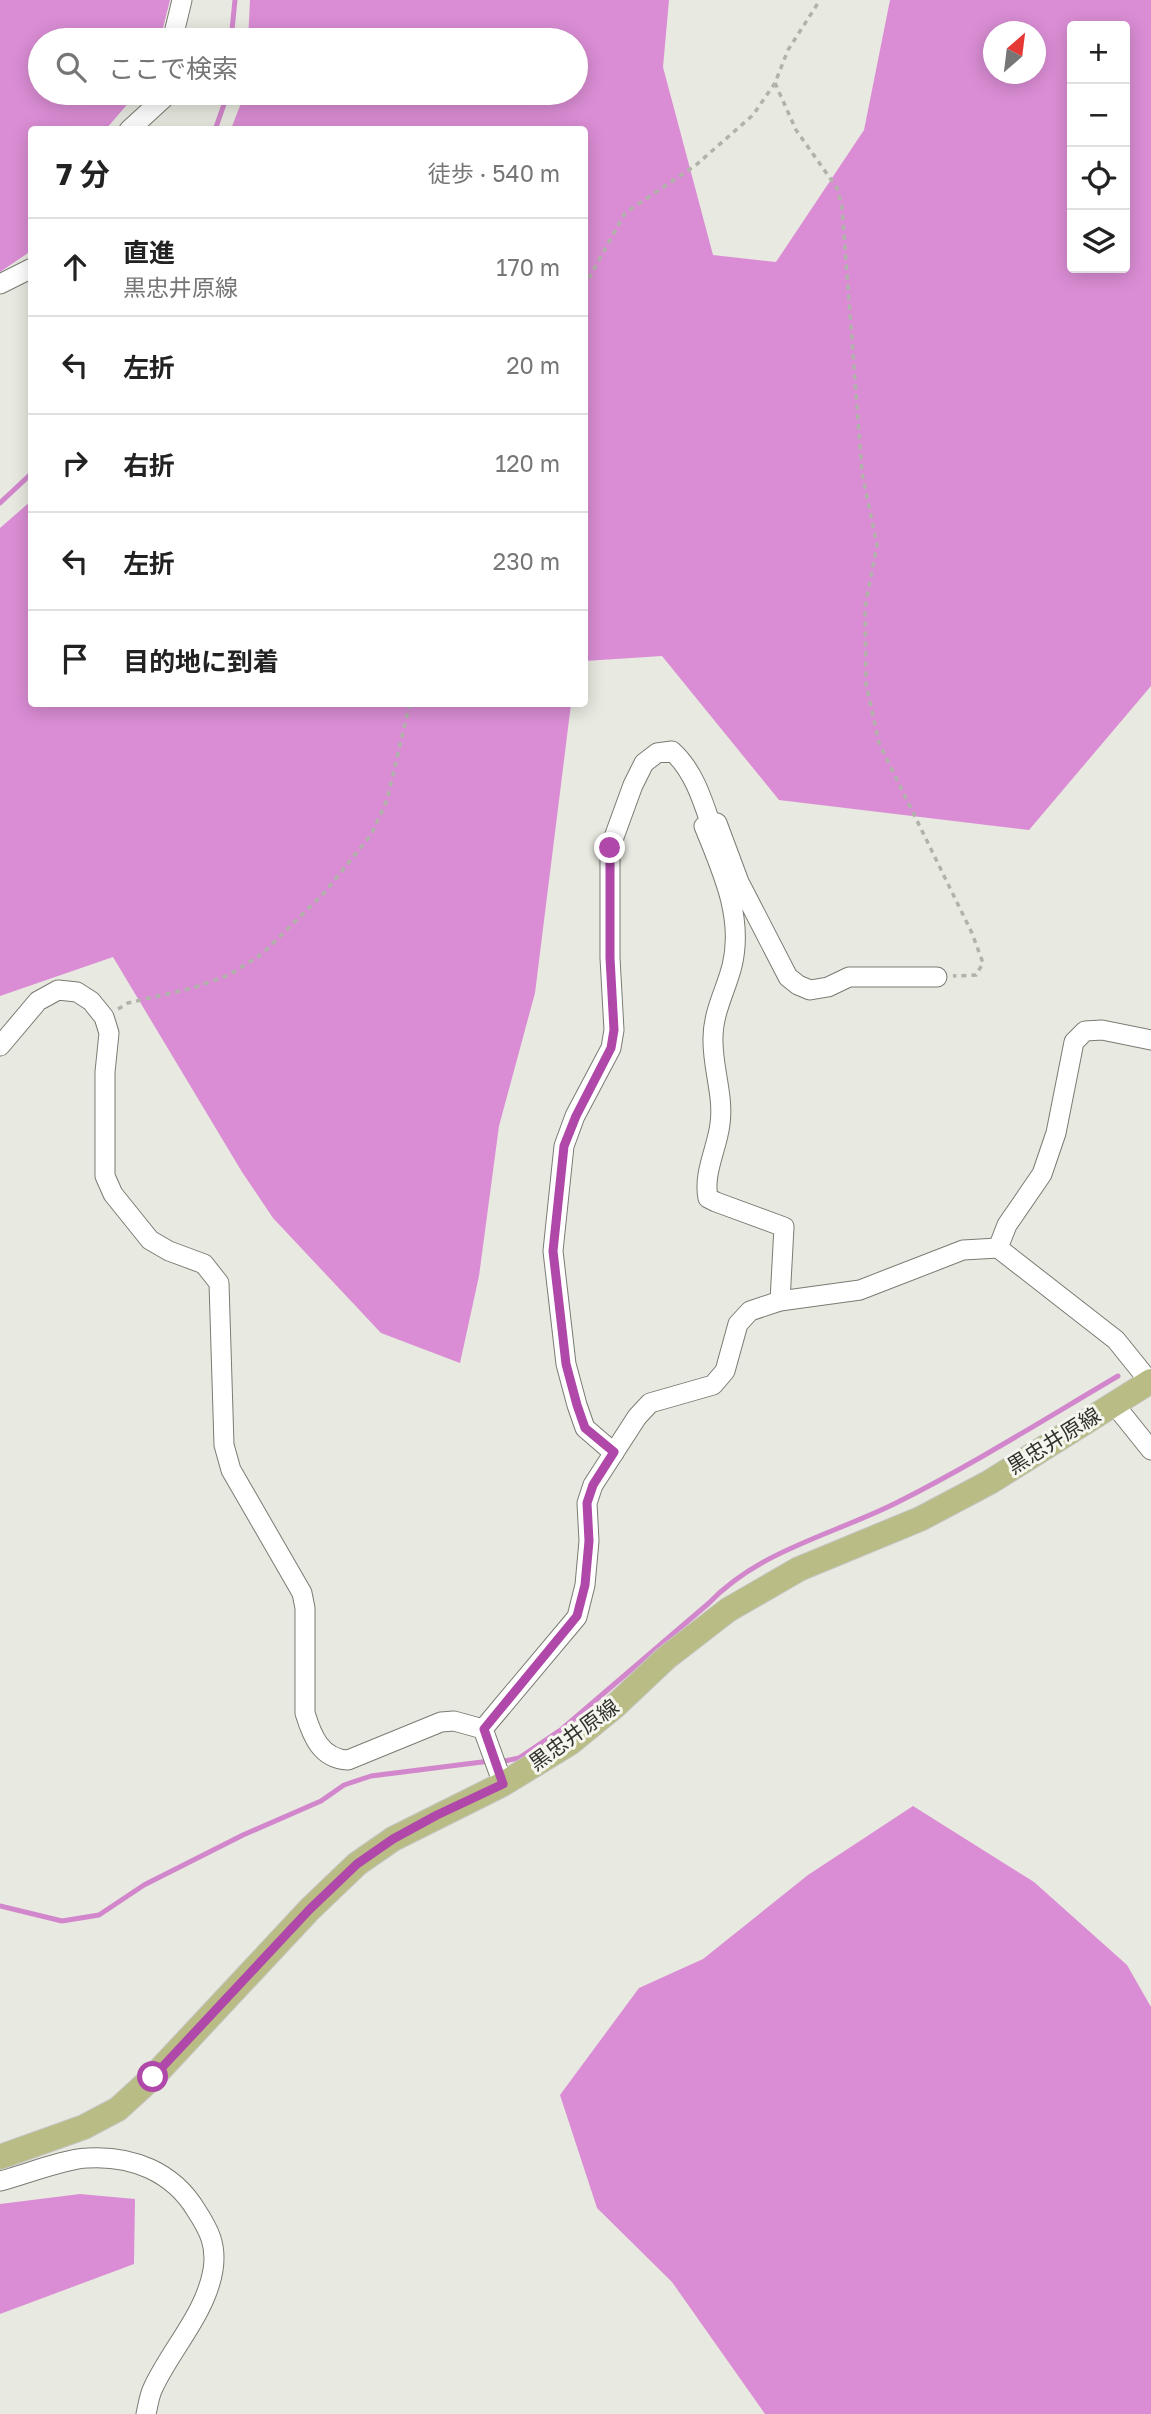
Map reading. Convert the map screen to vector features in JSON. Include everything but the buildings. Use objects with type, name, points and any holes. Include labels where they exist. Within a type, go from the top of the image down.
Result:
[{"type":"main road","name":"黒忠井原線","points":[[0,2157],[84,2127],[118,2109],[153,2077],[310,1909],[357,1864],[497,1769],[570,1743],[614,1707],[666,1658],[729,1610],[799,1569],[920,1519],[990,1482],[1150,1381]]},
{"type":"street","points":[[175,28],[182,0]]},
{"type":"street","points":[[133,126],[156,105]]},
{"type":"street","points":[[0,284],[28,270]]},
{"type":"street","points":[[614,1452],[585,1428],[577,1405],[566,1364],[553,1251],[564,1146],[576,1116],[611,1048],[610,848],[644,763],[657,754],[672,751],[683,761],[700,793],[711,825]]},
{"type":"street","points":[[780,1301],[784,1227],[708,1198],[705,1187],[721,1124],[720,1090],[713,1039],[717,1011],[737,945],[737,923],[726,879],[704,826],[718,823],[739,882],[788,977],[798,985],[810,990],[828,987],[849,977],[937,977]]},
{"type":"street","points":[[0,1046],[38,1001],[58,990],[77,992],[91,1001],[104,1017],[109,1033],[105,1176],[113,1194],[150,1240],[169,1251],[204,1264],[219,1283],[224,1445],[231,1470],[302,1593],[305,1608],[305,1713],[316,1742],[322,1750],[338,1760],[348,1760],[441,1722],[454,1721],[484,1729]]},
{"type":"street","points":[[998,1248],[1007,1225],[1042,1174],[1056,1133],[1074,1042],[1085,1031],[1101,1030],[1151,1040]]},
{"type":"street","points":[[484,1729],[577,1616],[585,1585],[589,1541],[587,1503],[593,1485],[637,1417],[650,1403],[713,1385],[725,1371],[738,1324],[750,1311],[780,1301],[860,1290],[963,1250],[998,1248],[1116,1340],[1150,1381]]},
{"type":"street","points":[[1114,1404],[1151,1450]]},
{"type":"street","points":[[484,1729],[497,1769]]},
{"type":"street","points":[[0,2181],[85,2158],[113,2158],[141,2163],[171,2180],[192,2203],[212,2236],[213,2269],[204,2299],[152,2390],[146,2414]]},
{"type":"path","points":[[588,281],[625,213],[696,165],[753,115],[775,83],[788,50],[820,0]]},
{"type":"path","points":[[775,83],[796,130],[837,188],[842,207],[862,473],[877,545],[865,620],[866,684],[879,743],[972,933],[983,963],[976,975],[937,977]]},
{"type":"path","points":[[104,1017],[128,1003],[194,988],[229,975],[262,954],[324,893],[371,835],[387,800],[409,707]]},
{"type":"shaded area","points":[[0,0],[170,0],[163,28],[28,28],[28,105],[127,105],[109,126],[28,126],[28,253],[0,272]]},
{"type":"shaded area","points":[[250,0],[669,0],[663,67],[713,255],[776,262],[864,130],[890,0],[1151,0],[1151,686],[1029,830],[779,800],[662,656],[588,661],[588,126],[232,126],[240,105],[588,105],[588,28],[249,28]]},
{"type":"shaded area","points":[[28,504],[28,707],[571,707],[535,993],[499,1126],[479,1276],[460,1363],[381,1333],[273,1218],[242,1172],[113,957],[0,996],[0,528]]},
{"type":"shaded area","points":[[913,1806],[1034,1882],[1127,1965],[1151,2007],[1151,2414],[765,2414],[672,2282],[597,2208],[560,2095],[639,1988],[703,1959],[808,1875]]},
{"type":"shaded area","points":[[80,2194],[135,2199],[134,2264],[0,2314],[0,2204]]},
{"type":"waterway","points":[[232,28],[235,0]]},
{"type":"waterway","points":[[216,126],[224,105]]},
{"type":"waterway","points":[[0,503],[28,477]]},
{"type":"waterway","points":[[500,1762],[519,1758],[562,1729],[729,1585],[751,1570],[798,1545],[896,1503],[1118,1376]]},
{"type":"waterway","points":[[0,1906],[62,1921],[99,1915],[144,1885],[243,1835],[321,1801],[344,1785],[371,1776],[490,1761]]},
{"type":"route","points":[[153,2077],[310,1909],[357,1864],[393,1839],[503,1784],[484,1729],[543,1654],[577,1616],[585,1585],[589,1541],[587,1503],[593,1485],[614,1452],[585,1428],[577,1405],[566,1364],[553,1251],[564,1146],[576,1116],[611,1048],[614,1030],[610,958],[610,848]]}]
